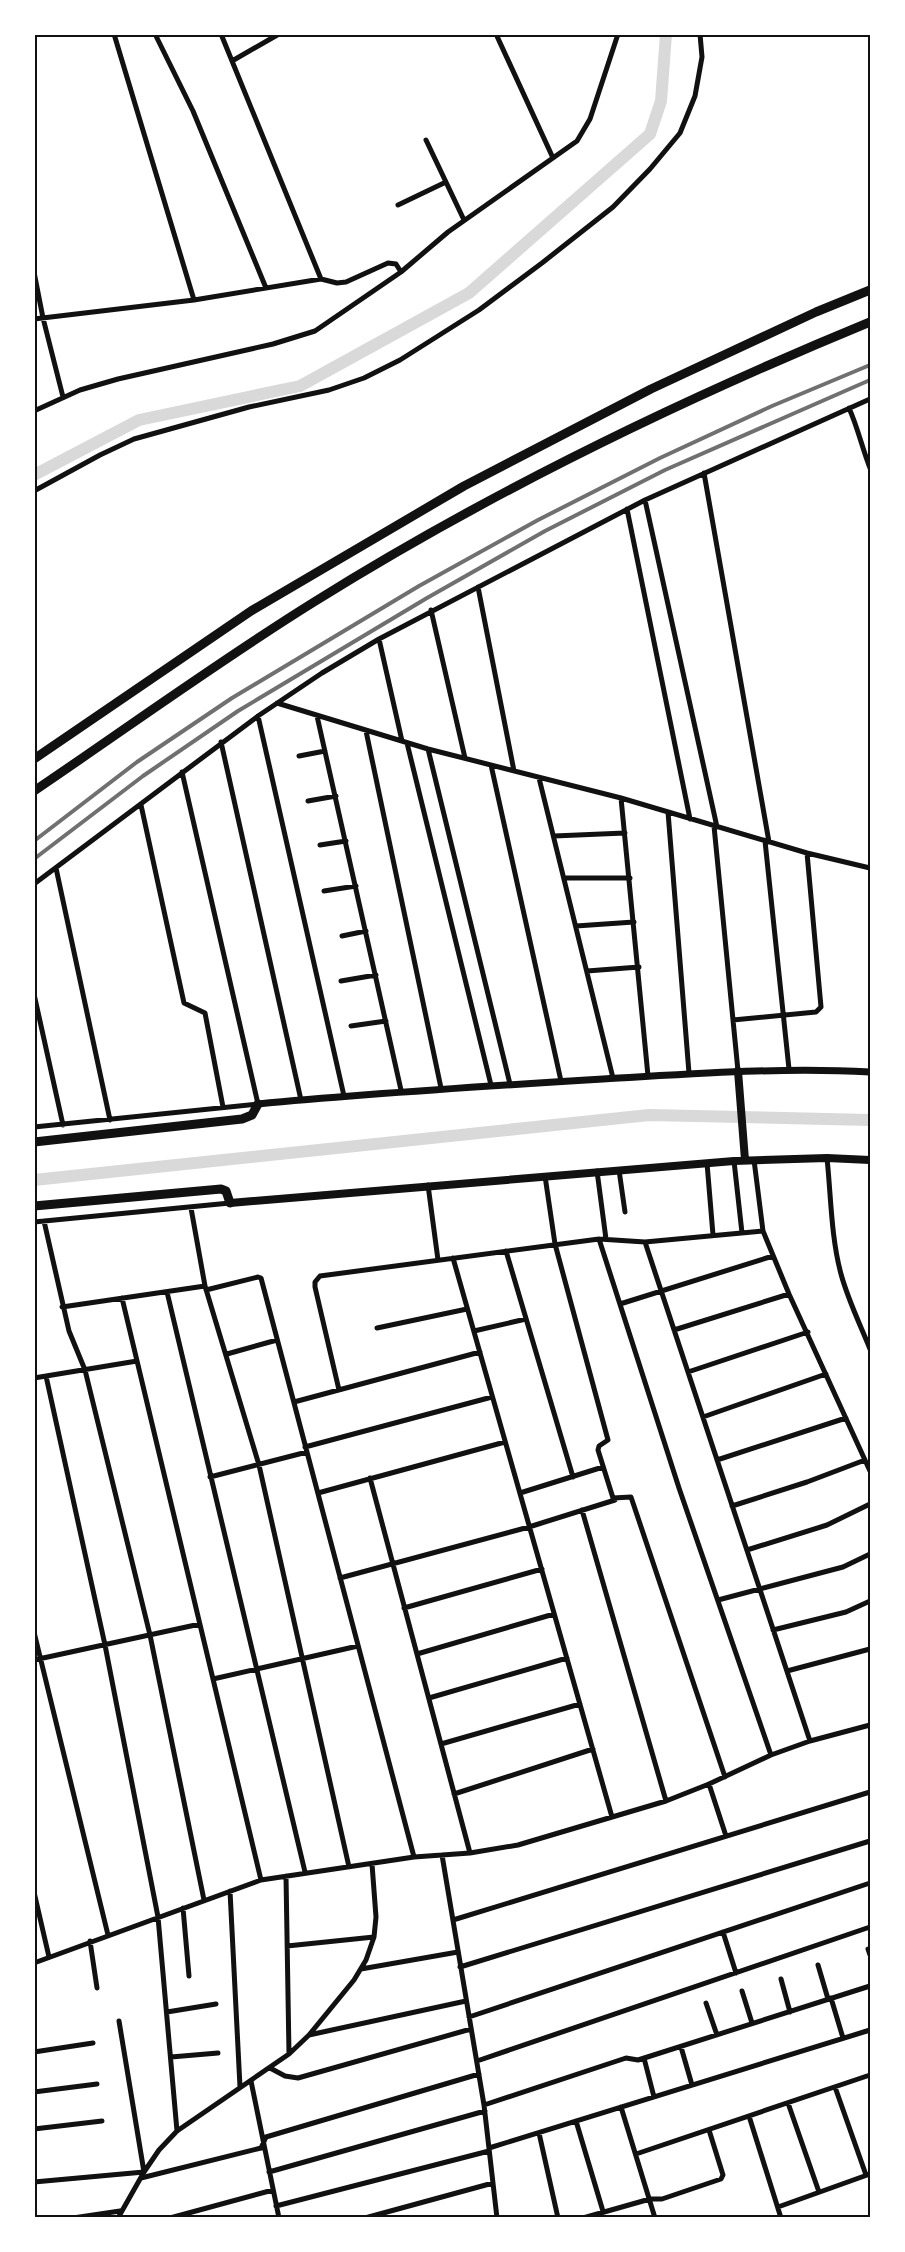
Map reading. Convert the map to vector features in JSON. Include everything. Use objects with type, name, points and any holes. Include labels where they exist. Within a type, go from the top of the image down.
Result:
[{"type":"highway","points":[[34,759],[251,611],[464,486],[651,389],[816,312],[870,290]]},
{"type":"highway","points":[[34,791],[279,624],[477,507],[652,417],[870,322]]},
{"type":"highway","points":[[34,1142],[242,1119],[252,1114],[258,1104]]},
{"type":"highway","points":[[34,1206],[221,1189],[226,1191],[230,1203]]},
{"type":"main road","points":[[738,1071],[745,1160]]},
{"type":"main road","points":[[230,1203],[745,1160],[827,1158],[870,1160]]},
{"type":"street","points":[[114,34],[194,300]]},
{"type":"street","points":[[155,34],[193,111],[266,288]]},
{"type":"street","points":[[221,34],[321,279]]},
{"type":"street","points":[[232,61],[279,34]]},
{"type":"street","points":[[496,34],[553,158]]},
{"type":"street","points":[[34,411],[63,397],[118,379],[295,339],[315,331],[401,272],[464,220],[577,141],[590,119],[618,34]]},
{"type":"street","points":[[34,491],[134,439],[249,407],[329,390],[364,378],[400,360],[479,309],[613,207],[650,169],[680,133],[695,96],[702,57],[700,34]]},
{"type":"street","points":[[426,140],[464,220]]},
{"type":"street","points":[[398,205],[446,182]]},
{"type":"street","points":[[34,319],[194,300],[321,279],[337,283],[346,282],[388,263],[396,264],[401,272]]},
{"type":"street","points":[[34,272],[63,397]]},
{"type":"street","points":[[34,884],[221,742],[322,673],[379,639],[645,500],[870,399]]},
{"type":"street","points":[[849,408],[858,429],[861,448],[870,468]]},
{"type":"street","points":[[704,473],[767,842],[789,1069]]},
{"type":"street","points":[[645,500],[716,827],[738,1071]]},
{"type":"street","points":[[627,509],[690,819]]},
{"type":"street","points":[[478,587],[514,771]]},
{"type":"street","points":[[431,610],[465,758]]},
{"type":"street","points":[[379,639],[491,1085]]},
{"type":"street","points":[[278,703],[428,749],[621,798],[767,842],[870,868]]},
{"type":"street","points":[[258,716],[344,1096]]},
{"type":"street","points":[[318,716],[401,1090]]},
{"type":"street","points":[[366,731],[441,1088]]},
{"type":"street","points":[[221,742],[301,1100]]},
{"type":"street","points":[[428,749],[510,1084]]},
{"type":"street","points":[[299,756],[326,751]]},
{"type":"street","points":[[491,765],[561,1081]]},
{"type":"street","points":[[182,772],[258,1104]]},
{"type":"street","points":[[539,778],[613,1078]]},
{"type":"street","points":[[308,801],[336,796]]},
{"type":"street","points":[[621,798],[648,1076]]},
{"type":"street","points":[[141,805],[184,1003],[204,1013],[222,1107]]},
{"type":"street","points":[[669,812],[689,1073]]},
{"type":"street","points":[[554,836],[625,832]]},
{"type":"street","points":[[320,845],[346,841]]},
{"type":"street","points":[[733,1020],[816,1012],[822,1003],[807,853]]},
{"type":"street","points":[[56,868],[110,1120]]},
{"type":"street","points":[[564,878],[630,878]]},
{"type":"street","points":[[324,891],[356,886]]},
{"type":"street","points":[[576,926],[634,922]]},
{"type":"street","points":[[342,936],[366,931]]},
{"type":"street","points":[[587,971],[639,968]]},
{"type":"street","points":[[341,981],[376,975]]},
{"type":"street","points":[[34,994],[63,1125]]},
{"type":"street","points":[[351,1026],[386,1021]]},
{"type":"street","points":[[34,1127],[401,1090],[789,1069],[870,1072]]},
{"type":"street","points":[[827,1158],[835,1239],[841,1272],[870,1348]]},
{"type":"street","points":[[754,1160],[763,1231],[870,1471]]},
{"type":"street","points":[[734,1161],[742,1233]]},
{"type":"street","points":[[707,1163],[713,1236]]},
{"type":"street","points":[[619,1170],[626,1212]]},
{"type":"street","points":[[597,1172],[603,1239],[620,1304],[679,1488],[771,1755]]},
{"type":"street","points":[[545,1176],[555,1244],[608,1440],[598,1448],[613,1498],[616,1499]]},
{"type":"street","points":[[428,1185],[438,1260]]},
{"type":"street","points":[[34,1222],[230,1203]]},
{"type":"street","points":[[191,1208],[205,1288],[259,1465],[349,1867]]},
{"type":"street","points":[[44,1221],[62,1307],[85,1370],[150,1635],[204,1900]]},
{"type":"street","points":[[339,1390],[315,1287],[317,1279],[324,1275],[603,1239],[645,1242],[763,1231]]},
{"type":"street","points":[[645,1242],[810,1741]]},
{"type":"street","points":[[506,1251],[573,1477]]},
{"type":"street","points":[[620,1304],[773,1257]]},
{"type":"street","points":[[453,1258],[612,1817]]},
{"type":"street","points":[[62,1307],[205,1288],[261,1278],[414,1857]]},
{"type":"street","points":[[166,1292],[305,1872]]},
{"type":"street","points":[[674,1329],[789,1293]]},
{"type":"street","points":[[122,1298],[261,1880]]},
{"type":"street","points":[[377,1328],[467,1309]]},
{"type":"street","points":[[474,1331],[526,1319]]},
{"type":"street","points":[[688,1372],[808,1332]]},
{"type":"street","points":[[227,1354],[277,1340]]},
{"type":"street","points":[[294,1402],[480,1352]]},
{"type":"street","points":[[34,1378],[137,1361]]},
{"type":"street","points":[[703,1417],[826,1374]]},
{"type":"street","points":[[46,1376],[105,1645],[158,1917],[177,2131]]},
{"type":"street","points":[[210,1477],[259,1465],[492,1397]]},
{"type":"street","points":[[717,1460],[846,1418]]},
{"type":"street","points":[[318,1493],[505,1442]]},
{"type":"street","points":[[732,1506],[807,1482],[865,1460]]},
{"type":"street","points":[[520,1493],[603,1467]]},
{"type":"street","points":[[370,1478],[470,1853]]},
{"type":"street","points":[[340,1578],[530,1527],[616,1499],[631,1497],[725,1777]]},
{"type":"street","points":[[747,1550],[827,1525],[870,1504]]},
{"type":"street","points":[[582,1510],[666,1801]]},
{"type":"street","points":[[718,1600],[843,1567],[870,1554]]},
{"type":"street","points":[[405,1608],[542,1569]]},
{"type":"street","points":[[773,1630],[846,1612],[870,1601]]},
{"type":"street","points":[[417,1654],[554,1614]]},
{"type":"street","points":[[37,1659],[200,1624]]},
{"type":"street","points":[[34,1632],[37,1659],[108,1935]]},
{"type":"street","points":[[213,1679],[358,1646]]},
{"type":"street","points":[[787,1671],[870,1648]]},
{"type":"street","points":[[429,1698],[567,1658]]},
{"type":"street","points":[[441,1744],[580,1704]]},
{"type":"street","points":[[34,1963],[261,1880],[414,1857],[470,1853],[518,1845],[666,1801],[771,1755],[810,1741],[870,1725]]},
{"type":"street","points":[[454,1794],[593,1749]]},
{"type":"street","points":[[709,1784],[726,1836]]},
{"type":"street","points":[[453,1920],[870,1792]]},
{"type":"street","points":[[460,1967],[870,1841]]},
{"type":"street","points":[[442,1855],[477,2061],[497,2217]]},
{"type":"street","points":[[73,2217],[119,2214],[142,2175],[177,2131],[270,2068],[309,2036],[362,1969],[374,1937],[376,1917],[372,1864]]},
{"type":"street","points":[[286,1875],[289,2054]]},
{"type":"street","points":[[469,2017],[870,1883]]},
{"type":"street","points":[[230,1891],[240,2087]]},
{"type":"street","points":[[34,1892],[49,1957]]},
{"type":"street","points":[[183,1908],[189,1976]]},
{"type":"street","points":[[477,2061],[870,1927]]},
{"type":"street","points":[[723,1932],[736,1973]]},
{"type":"street","points":[[287,1946],[374,1937]]},
{"type":"street","points":[[90,1941],[97,1988]]},
{"type":"street","points":[[362,1969],[458,1952]]},
{"type":"street","points":[[818,1965],[843,2038]]},
{"type":"street","points":[[781,1979],[790,2012]]},
{"type":"street","points":[[269,2172],[484,2108],[626,2058],[636,2060],[644,2058],[870,1986]]},
{"type":"street","points":[[742,1991],[753,2023]]},
{"type":"street","points":[[309,2036],[466,2001]]},
{"type":"street","points":[[706,2003],[717,2035]]},
{"type":"street","points":[[167,2012],[216,2004]]},
{"type":"street","points":[[119,2021],[142,2175]]},
{"type":"street","points":[[270,2068],[285,2076],[298,2078],[471,2029]]},
{"type":"street","points":[[276,2206],[489,2149],[870,2030]]},
{"type":"street","points":[[34,2052],[93,2043]]},
{"type":"street","points":[[681,2047],[692,2085]]},
{"type":"street","points":[[171,2057],[218,2053]]},
{"type":"street","points":[[644,2058],[654,2097]]},
{"type":"street","points":[[34,2182],[142,2175],[261,2148],[266,2137],[478,2074]]},
{"type":"street","points":[[636,2154],[870,2075]]},
{"type":"street","points":[[251,2081],[279,2217]]},
{"type":"street","points":[[34,2092],[97,2084]]},
{"type":"street","points":[[778,2207],[868,2174],[835,2087]]},
{"type":"street","points":[[788,2103],[819,2192]]},
{"type":"street","points":[[621,2107],[655,2217]]},
{"type":"street","points":[[749,2116],[781,2216],[773,2217]]},
{"type":"street","points":[[34,2129],[102,2121]]},
{"type":"street","points":[[576,2121],[604,2215]]},
{"type":"street","points":[[583,2217],[604,2215],[650,2199],[660,2200],[720,2180],[723,2175],[709,2130]]},
{"type":"street","points":[[538,2133],[558,2217]]},
{"type":"street","points":[[365,2217],[493,2183]]},
{"type":"street","points":[[170,2217],[273,2190]]},
{"type":"waterway","points":[[34,475],[139,420],[300,386],[469,293],[650,134],[661,101],[666,34]]},
{"type":"waterway","points":[[34,1180],[649,1115],[870,1120]]},
{"type":"railway","points":[[34,841],[137,762],[232,698],[419,586],[538,520],[660,458],[772,406],[870,365]]},
{"type":"railway","points":[[34,859],[143,776],[238,711],[427,598],[545,531],[665,470],[870,380]]}]
